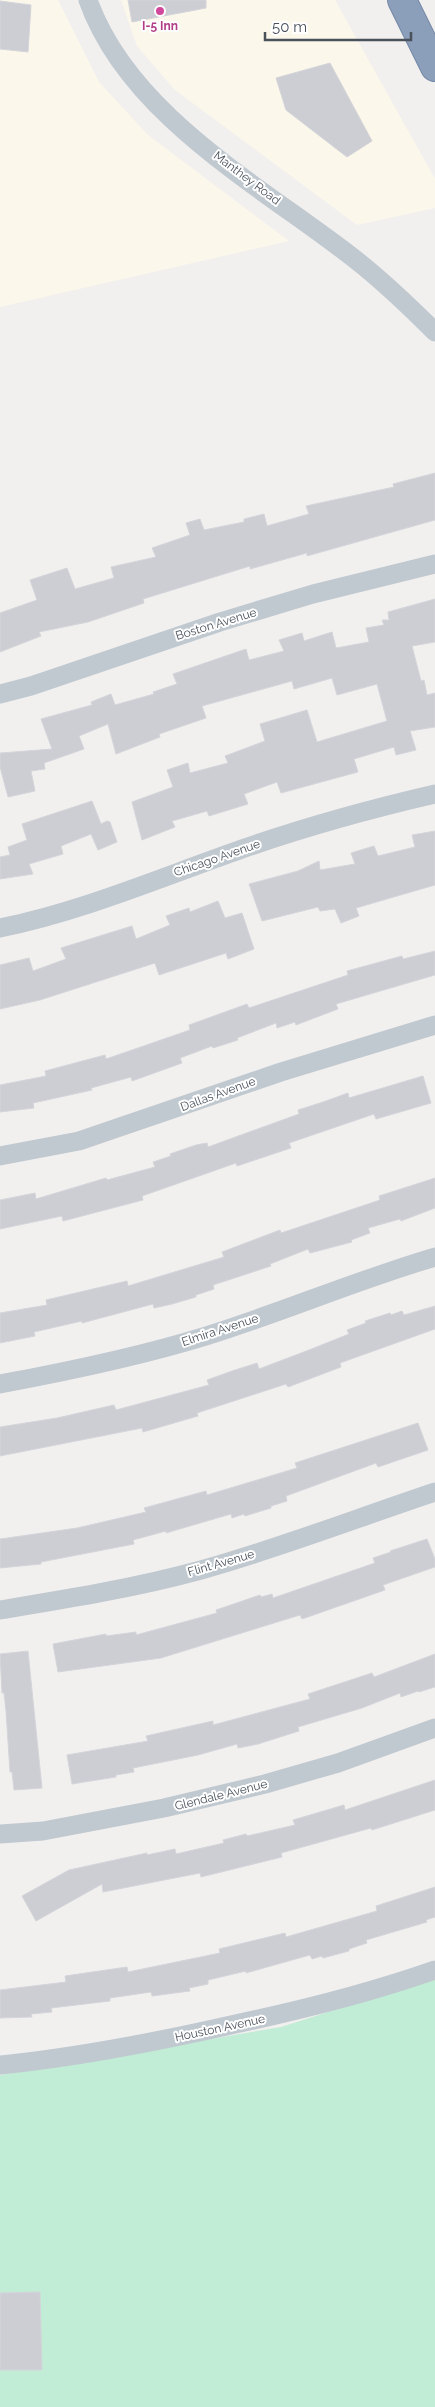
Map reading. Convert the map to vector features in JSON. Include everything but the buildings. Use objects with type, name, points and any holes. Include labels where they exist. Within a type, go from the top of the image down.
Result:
[{"type":"highway","points":[[402,0],[435,67]]},
{"type":"street","name":"Manthey Road","points":[[88,0],[103,37],[118,60],[152,102],[205,147],[356,261],[405,302],[435,332]]},
{"type":"street","name":"Boston Avenue","points":[[0,694],[31,686],[220,622],[313,594],[435,564]]},
{"type":"street","name":"Chicago Avenue","points":[[0,928],[85,905],[244,848],[346,816],[435,794]]},
{"type":"street","name":"Dallas Avenue","points":[[0,1156],[79,1140],[183,1107],[281,1072],[435,1025]]},
{"type":"street","name":"Elmira Avenue","points":[[0,1384],[137,1356],[208,1335],[390,1270],[435,1258]]},
{"type":"street","name":"Flint Avenue","points":[[0,1610],[106,1592],[199,1570],[280,1546],[435,1492]]},
{"type":"street","name":"Glendale Avenue","points":[[0,1834],[5,1835],[71,1826],[164,1808],[247,1789],[338,1763],[435,1728]]},
{"type":"street","name":"Houston Avenue","points":[[0,2065],[96,2053],[202,2032],[300,2010],[435,1970]]},
{"type":"shaded area","points":[[0,0],[58,0],[99,82],[148,135],[289,241],[0,307]]},
{"type":"shaded area","points":[[121,0],[335,0],[435,179],[435,208],[357,225],[175,90],[137,46]]},
{"type":"green space","points":[[435,1978],[435,2407],[0,2407],[0,2075],[281,2027]]},
{"type":"place","name":"I-5 Inn","points":[[160,11]]}]
